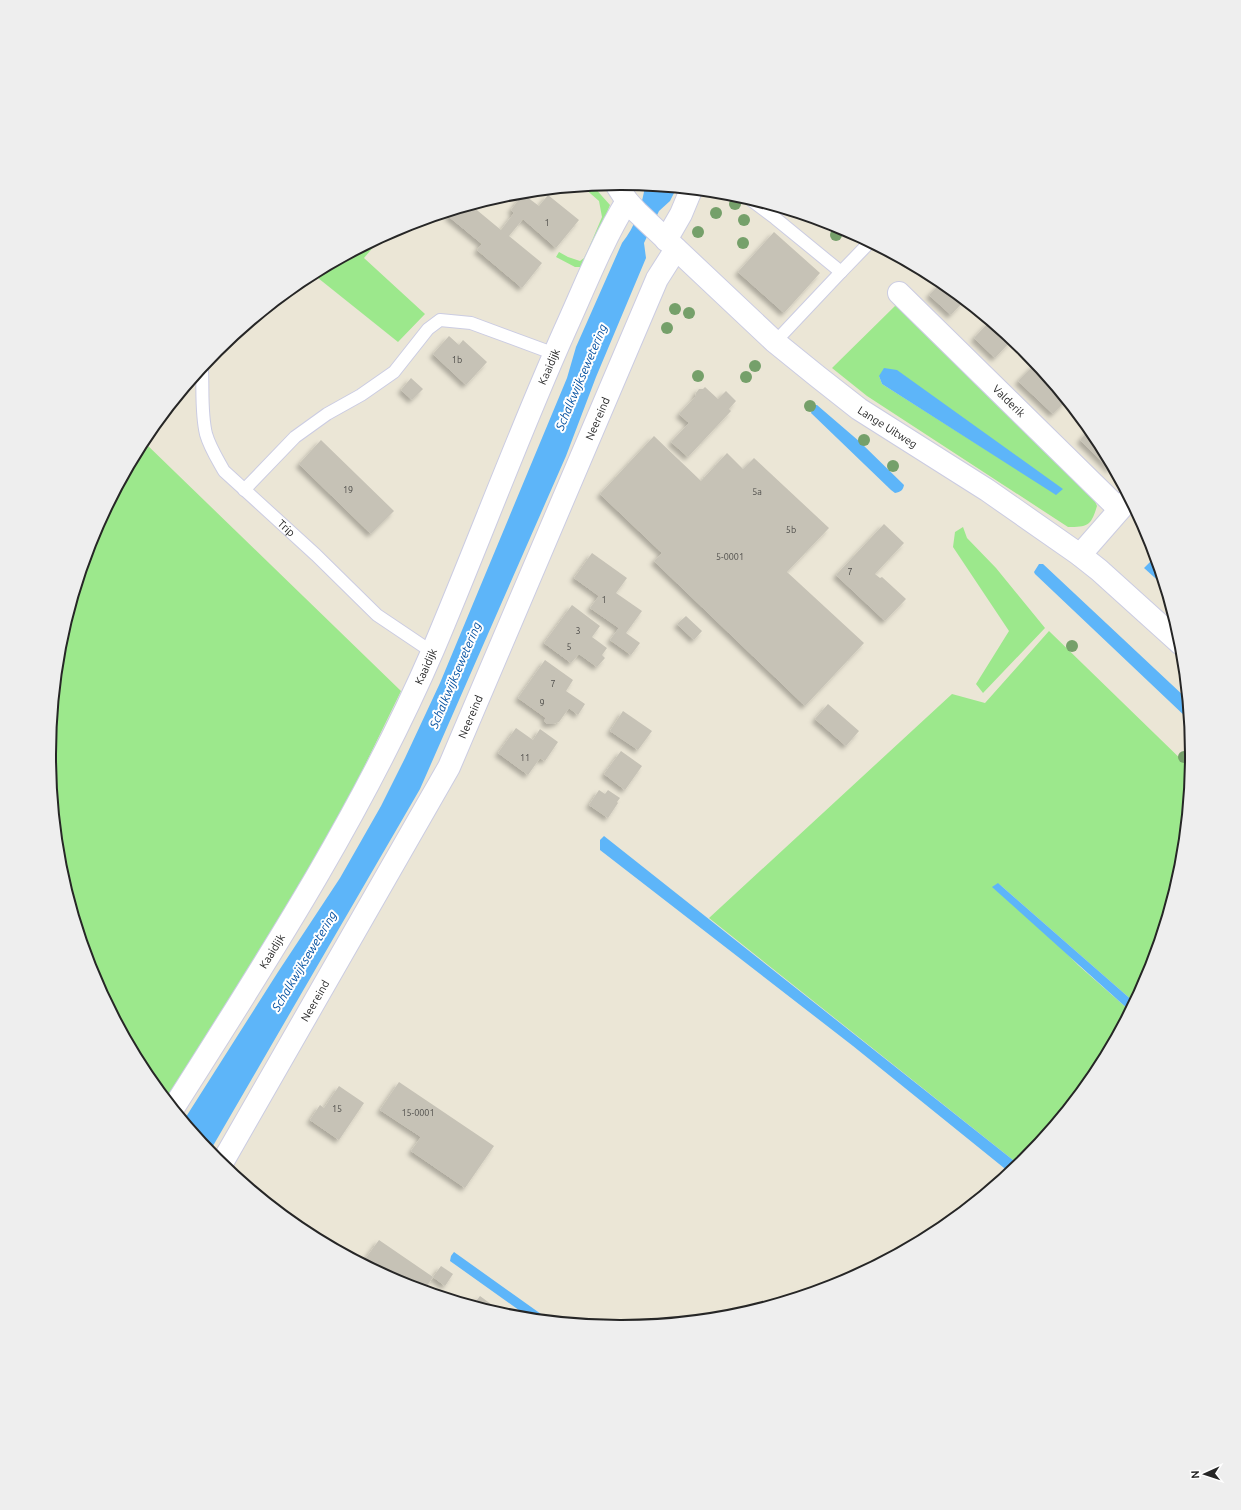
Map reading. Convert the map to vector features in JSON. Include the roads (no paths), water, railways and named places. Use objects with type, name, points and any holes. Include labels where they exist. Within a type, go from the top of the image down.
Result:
[{"type":"street","name":"Neereind","points":[[225,1158],[449,767],[658,279],[665,239],[681,214],[689,195]]},
{"type":"street","name":"Lange Uitweg","points":[[627,199],[665,239],[775,342],[859,409],[987,490],[1080,555],[1099,570],[1172,636]]},
{"type":"street","name":"Kaaidijk","points":[[176,1103],[274,950],[327,861],[370,783],[432,652],[554,354],[611,227],[627,199]]},
{"type":"street","name":"Valderik","points":[[899,293],[1124,504],[1080,555]]},
{"type":"lane","points":[[763,209],[840,272]]},
{"type":"lane","points":[[775,342],[865,247]]},
{"type":"lane","points":[[244,490],[295,437],[327,414],[361,395],[394,372],[428,330],[440,320],[471,323],[554,354]]},
{"type":"lane","name":"Trip","points":[[202,376],[204,419],[207,436],[224,471],[316,555],[377,615],[432,652]]},
{"type":"water","name":"Schalkwijksewetering","points":[[644,191],[674,193],[670,201],[659,211],[644,243],[646,258],[596,377],[566,456],[420,789],[213,1146],[187,1116],[340,878],[381,806],[405,758],[440,683],[567,378],[576,347],[622,243],[631,230],[642,201]]},
{"type":"water","points":[[884,368],[897,370],[1063,489],[1056,495],[882,384],[879,376]]},
{"type":"water","points":[[813,405],[817,405],[860,442],[904,485],[903,488],[899,492],[895,493],[891,490],[811,413]]},
{"type":"water","points":[[1150,562],[1157,579],[1144,568]]},
{"type":"water","points":[[1039,564],[1043,564],[1181,694],[1184,715],[1035,574],[1034,572]]},
{"type":"water","points":[[604,836],[1013,1160],[1004,1168],[853,1046],[600,850],[600,840]]},
{"type":"water","points":[[998,883],[1130,998],[1126,1007],[992,887]]},
{"type":"water","points":[[454,1252],[541,1314],[520,1311],[450,1261]]}]
